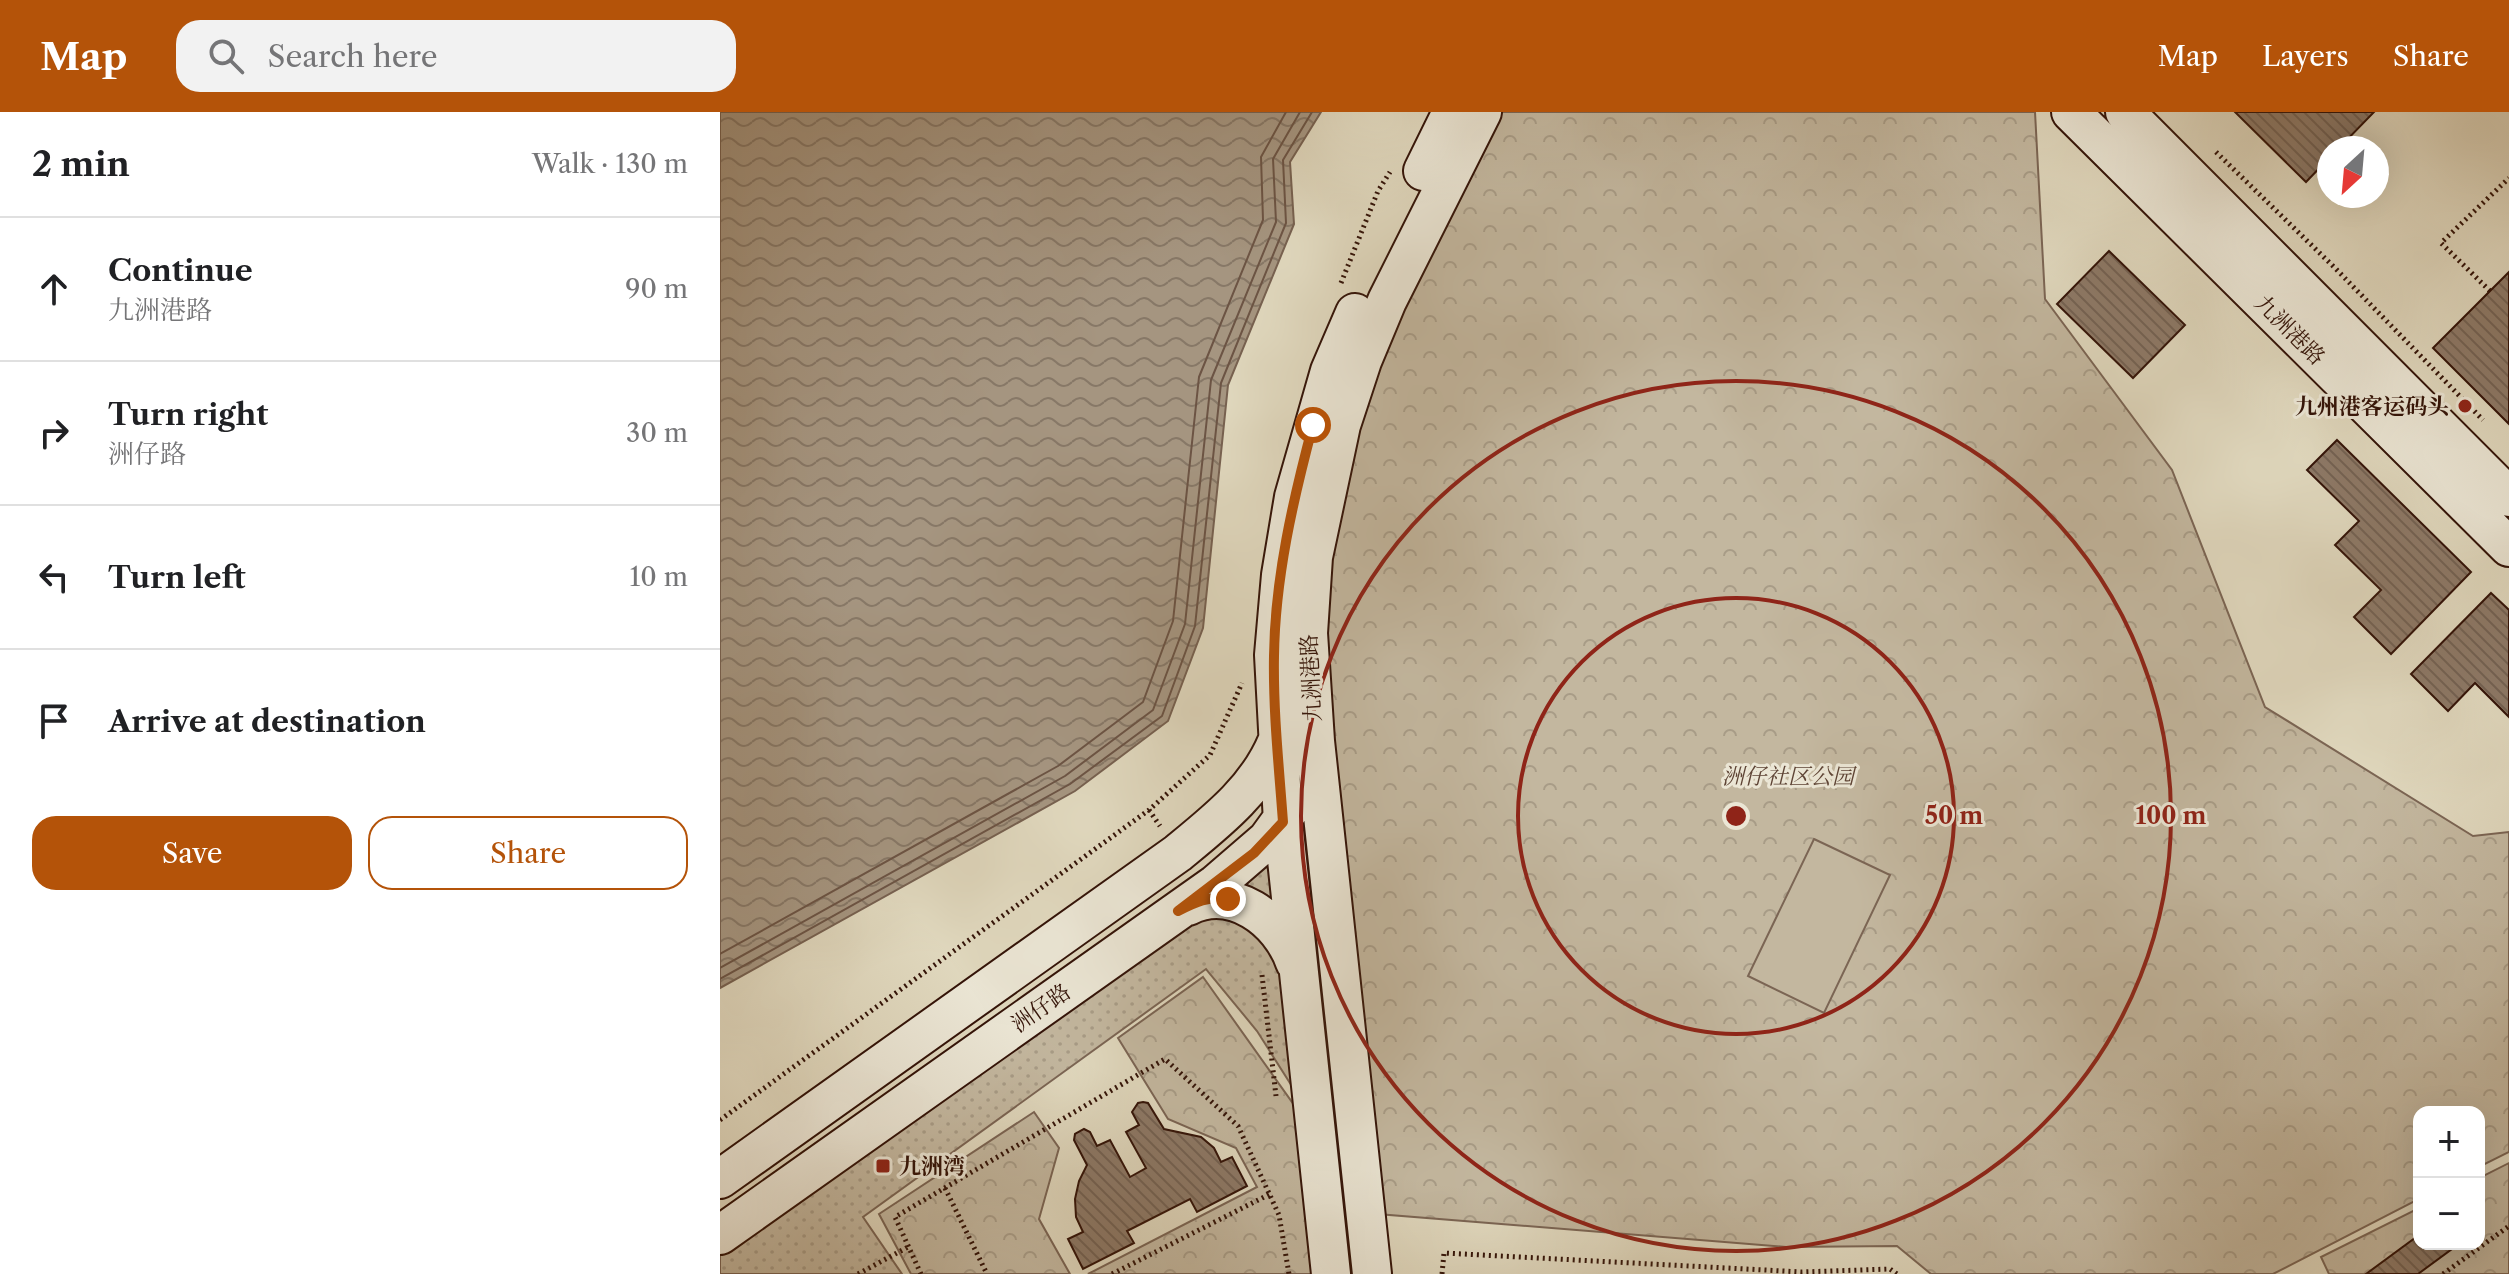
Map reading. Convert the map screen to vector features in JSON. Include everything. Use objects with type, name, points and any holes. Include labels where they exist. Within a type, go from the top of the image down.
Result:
[{"type":"street","name":"九洲港路","points":[[1331,1274],[1277,742],[1274,655],[1281,575],[1294,497],[1330,371],[1452,112]]},
{"type":"street","name":"九洲港路","points":[[1372,1274],[1315,741],[1308,633],[1313,557],[1325,488],[1362,361],[1387,301],[1482,112]]},
{"type":"street","name":"九洲港路","points":[[2071,112],[2509,547]]},
{"type":"street","name":"九洲港路","points":[[2125,112],[2509,497]]},
{"type":"street","name":"洲仔路","points":[[720,1235],[1178,911],[1254,853],[1283,822],[1300,790],[1315,741]]},
{"type":"street","points":[[1178,853],[1223,816],[1247,791],[1263,771],[1277,742]]},
{"type":"street","points":[[720,1179],[1204,836],[1249,819],[1283,822],[1303,835],[1311,847],[1318,859],[1332,904]]},
{"type":"street","points":[[1178,911],[1215,897],[1244,905],[1257,912],[1283,937],[1299,973]]},
{"type":"path","points":[[2210,145],[2487,424]]},
{"type":"path","points":[[1337,294],[1378,191],[1394,165]]},
{"type":"path","points":[[2490,291],[2441,243],[2509,178]]},
{"type":"path","points":[[2503,184],[2509,190]]},
{"type":"path","points":[[720,1120],[1149,810],[1210,755],[1246,673]]},
{"type":"path","points":[[1261,966],[1276,1099]]},
{"type":"path","points":[[921,1274],[895,1217],[1165,1059],[1238,1126],[1279,1215],[1289,1274]]},
{"type":"path","points":[[945,1188],[987,1274]]},
{"type":"path","points":[[1112,1274],[1270,1194]]},
{"type":"path","points":[[2443,1274],[2509,1226]]},
{"type":"path","points":[[858,1274],[908,1247]]},
{"type":"path","points":[[1442,1274],[1444,1253],[1802,1273],[1890,1269],[1897,1274]]},
{"type":"green space","name":"洲仔社区公园","points":[[1482,112],[2035,112],[2045,299],[2172,470],[2265,707],[2473,836],[2509,832],[2509,1152],[2485,1164],[2485,1106],[2413,1106],[2413,1202],[2273,1274],[1931,1274],[1897,1246],[1786,1247],[1365,1213],[1318,815],[1326,489]]},
{"type":"green space","points":[[1814,839],[1890,875],[1824,1013],[1748,976]]},
{"type":"green space","points":[[1278,847],[1302,1102],[1257,1031],[1206,969],[863,1217],[902,1274],[720,1274],[720,1243]]},
{"type":"green space","points":[[1203,977],[1299,1112],[1322,1274],[1088,1274],[1257,1187],[1236,1148],[1168,1119],[1118,1038]]},
{"type":"green space","points":[[1034,1112],[1059,1148],[1039,1219],[1070,1274],[911,1274],[879,1214]]},
{"type":"green space","points":[[2509,1163],[2509,1274],[2329,1274],[2321,1257],[2413,1211],[2413,1250],[2485,1250],[2485,1175]]},
{"type":"water","points":[[720,112],[1321,112],[1290,162],[1294,224],[1228,385],[1203,628],[1168,721],[1075,791],[720,988]]},
{"type":"building","points":[[2235,112],[2374,112],[2351,136],[2317,136],[2317,171],[2306,182]]},
{"type":"building","points":[[2109,251],[2185,325],[2133,378],[2057,304]]},
{"type":"building","points":[[2509,272],[2509,424],[2433,348]]},
{"type":"building","points":[[2337,440],[2471,572],[2391,654],[2354,617],[2381,590],[2335,545],[2359,521],[2307,470]]},
{"type":"building","points":[[2491,593],[2509,610],[2509,717],[2475,683],[2448,711],[2411,674]]},
{"type":"building","points":[[1138,1103],[1148,1103],[1164,1129],[1201,1137],[1214,1148],[1221,1162],[1232,1157],[1247,1186],[1197,1212],[1190,1199],[1127,1231],[1134,1243],[1083,1269],[1068,1239],[1083,1232],[1076,1217],[1075,1199],[1087,1165],[1074,1140],[1075,1134],[1084,1129],[1090,1132],[1097,1146],[1110,1140],[1130,1177],[1146,1168],[1126,1132],[1139,1125],[1132,1112]]},
{"type":"building","points":[[2413,1239],[2413,1250],[2451,1250],[2418,1274],[2366,1274]]},
{"type":"place","name":"九州港客运码头","points":[[2465,406]]},
{"type":"place","name":"九洲湾","points":[[883,1166]]},
{"type":"route","points":[[1228,899],[1215,897],[1201,900],[1178,911],[1254,853],[1283,822],[1274,655],[1281,575],[1294,497],[1313,425]]}]
